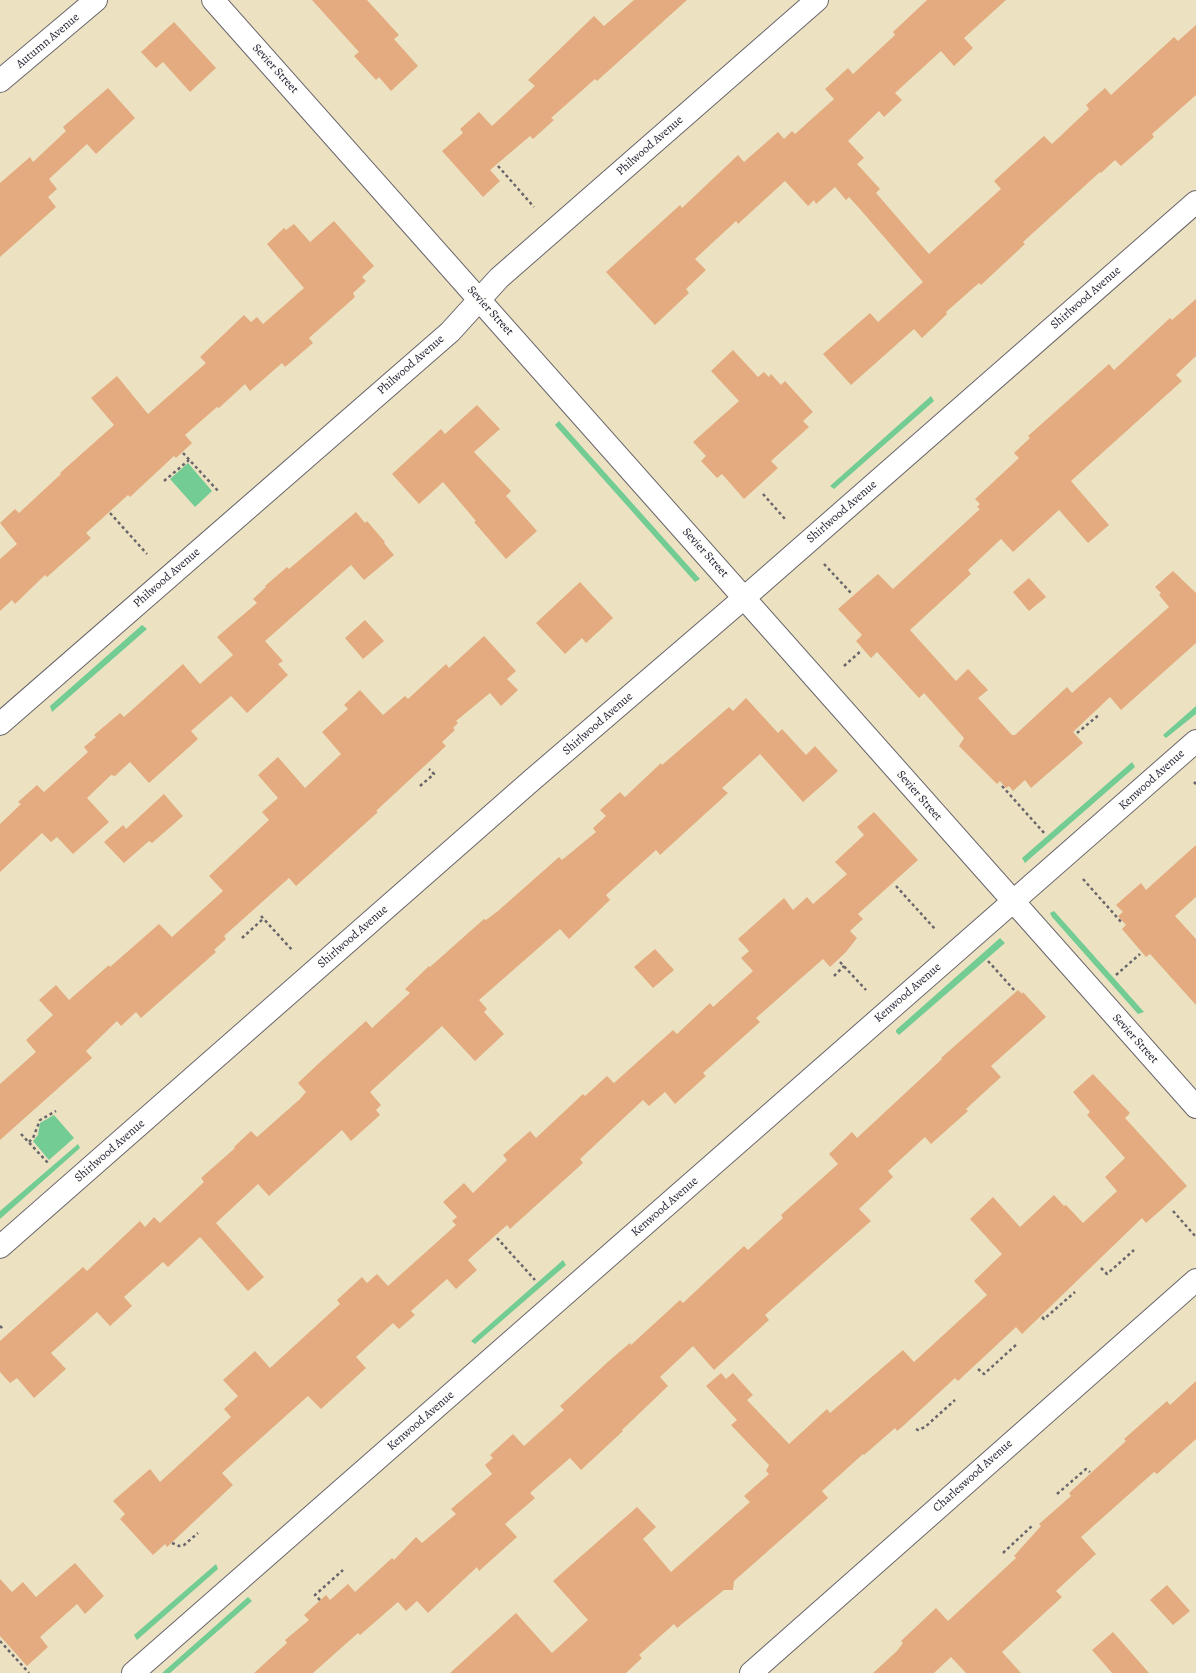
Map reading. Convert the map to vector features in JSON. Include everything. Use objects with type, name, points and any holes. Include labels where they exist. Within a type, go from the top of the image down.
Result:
[{"type":"street","name":"Autumn Avenue","points":[[0,81],[96,0]]},
{"type":"street","name":"Sevier Street","points":[[213,0],[1012,902],[1196,1107]]},
{"type":"street","name":"Philwood Avenue","points":[[0,724],[450,332],[499,278],[817,0]]},
{"type":"street","name":"Shirlwood Avenue","points":[[0,1247],[532,780],[744,598],[1196,202]]},
{"type":"street","name":"Kenwood Avenue","points":[[134,1673],[1196,741]]},
{"type":"street","name":"Charleswood Avenue","points":[[751,1673],[1196,1280]]},
{"type":"path","points":[[498,166],[534,206]]},
{"type":"path","points":[[183,453],[219,492]]},
{"type":"path","points":[[164,481],[189,460]]},
{"type":"path","points":[[763,494],[785,519]]},
{"type":"path","points":[[110,513],[147,554]]},
{"type":"path","points":[[824,564],[851,593]]},
{"type":"path","points":[[844,666],[862,650]]},
{"type":"path","points":[[1077,733],[1100,714]]},
{"type":"path","points":[[420,786],[434,774],[429,769]]},
{"type":"path","points":[[1002,786],[1045,834]]},
{"type":"path","points":[[1083,879],[1122,923]]},
{"type":"path","points":[[896,886],[935,930]]},
{"type":"path","points":[[261,916],[293,951]]},
{"type":"path","points":[[242,938],[263,919]]},
{"type":"path","points":[[1116,975],[1140,954]]},
{"type":"path","points":[[988,961],[1015,991]]},
{"type":"path","points":[[840,962],[866,990]]},
{"type":"path","points":[[834,976],[844,966]]},
{"type":"path","points":[[29,1142],[35,1133],[37,1122],[56,1111]]},
{"type":"path","points":[[21,1134],[49,1164]]},
{"type":"path","points":[[1173,1211],[1196,1237]]},
{"type":"path","points":[[497,1238],[535,1280]]},
{"type":"path","points":[[1101,1268],[1107,1274],[1134,1250]]},
{"type":"path","points":[[1042,1317],[1044,1319],[1075,1292]]},
{"type":"path","points":[[0,1326],[4,1330]]},
{"type":"path","points":[[978,1369],[984,1374],[1017,1344]]},
{"type":"path","points":[[916,1429],[918,1430],[925,1427],[955,1400]]},
{"type":"path","points":[[1057,1494],[1086,1468],[1090,1472]]},
{"type":"path","points":[[1003,1553],[1033,1525]]},
{"type":"path","points":[[172,1543],[179,1546],[184,1545],[198,1533]]},
{"type":"path","points":[[320,1600],[315,1596],[344,1570]]},
{"type":"path","points":[[0,1641],[28,1673]]},
{"type":"green space","points":[[931,396],[934,401],[834,489],[830,486]]},
{"type":"green space","points":[[559,421],[700,579],[695,582],[555,425]]},
{"type":"green space","points":[[188,463],[212,491],[195,507],[170,479]]},
{"type":"green space","points":[[142,625],[147,629],[52,712],[50,706]]},
{"type":"green space","points":[[1196,706],[1196,714],[1166,738],[1163,735]]},
{"type":"green space","points":[[1132,762],[1135,767],[1025,863],[1022,858]]},
{"type":"green space","points":[[1054,911],[1144,1012],[1138,1014],[1052,917],[1050,913]]},
{"type":"green space","points":[[1000,938],[1005,943],[899,1035],[896,1032],[896,1030]]},
{"type":"green space","points":[[54,1115],[74,1138],[49,1160],[33,1141],[38,1135],[40,1123]]},
{"type":"green space","points":[[78,1144],[80,1148],[0,1219],[0,1211]]},
{"type":"green space","points":[[563,1260],[566,1265],[475,1344],[471,1341]]},
{"type":"green space","points":[[216,1564],[218,1569],[137,1640],[134,1635]]},
{"type":"green space","points":[[248,1597],[252,1601],[170,1673],[162,1673]]},
{"type":"building","points":[[312,0],[367,0],[399,35],[394,39],[418,66],[391,91],[379,77],[376,80],[354,56],[359,52]]},
{"type":"building","points":[[634,0],[687,0],[597,81],[595,79],[551,118],[554,120],[533,139],[530,136],[490,170],[500,181],[483,197],[442,151],[463,133],[460,129],[479,112],[492,126],[535,86],[528,80],[594,16],[604,26]]},
{"type":"building","points":[[927,0],[1006,0],[964,38],[973,48],[954,66],[941,51],[895,93],[902,100],[884,117],[879,111],[848,141],[864,158],[857,164],[880,189],[876,193],[929,254],[1001,189],[994,181],[1044,136],[1052,144],[1089,109],[1086,105],[1105,88],[1111,95],[1174,37],[1178,41],[1196,25],[1196,95],[1152,134],[1154,137],[1121,166],[1115,160],[1101,173],[1100,172],[1023,242],[1025,244],[981,285],[979,283],[946,312],[947,314],[922,338],[914,329],[851,385],[823,354],[870,313],[878,322],[923,282],[849,197],[846,200],[835,187],[816,204],[814,200],[808,206],[785,181],[738,224],[736,221],[695,259],[706,270],[686,289],[689,293],[655,325],[606,272],[680,205],[682,208],[738,155],[744,162],[778,132],[784,139],[792,131],[795,134],[834,99],[825,89],[848,68],[853,74],[895,35],[893,32]]},
{"type":"building","points":[[174,22],[216,68],[190,92],[163,62],[156,68],[141,52]]},
{"type":"building","points":[[108,88],[135,118],[96,154],[87,144],[49,179],[57,189],[48,197],[56,207],[0,257],[0,183],[30,157],[33,162],[66,131],[63,127]]},
{"type":"building","points":[[334,221],[374,266],[362,277],[366,281],[353,293],[355,297],[309,338],[313,343],[285,367],[282,363],[250,391],[245,384],[219,408],[217,407],[185,435],[192,443],[176,458],[174,456],[130,497],[128,495],[86,533],[91,538],[47,577],[45,575],[15,604],[12,600],[0,611],[0,559],[17,544],[0,523],[15,509],[19,513],[61,474],[60,473],[114,425],[91,398],[117,376],[148,414],[206,363],[200,357],[244,315],[251,322],[257,317],[263,324],[304,288],[267,244],[284,228],[286,230],[294,224],[310,242]]},
{"type":"building","points":[[1196,299],[1196,356],[1176,375],[1182,381],[1071,481],[1109,525],[1088,543],[1059,510],[1013,552],[1001,539],[968,570],[971,574],[910,630],[956,681],[968,669],[988,690],[978,698],[1012,735],[1015,735],[1067,687],[1072,693],[1169,607],[1159,595],[1161,593],[1155,587],[1173,571],[1196,593],[1196,643],[1121,710],[1110,697],[1073,732],[1083,743],[1031,788],[1025,780],[1013,791],[1009,786],[1006,788],[1000,781],[997,784],[959,746],[964,738],[924,693],[919,698],[877,652],[871,658],[856,641],[862,635],[838,609],[878,574],[893,589],[980,509],[977,507],[980,504],[975,499],[1019,458],[1014,453],[1030,438],[1028,436],[1109,364],[1114,370],[1170,318],[1172,320]]},
{"type":"building","points":[[733,350],[758,377],[764,372],[769,377],[771,374],[781,385],[785,381],[813,412],[803,421],[809,427],[771,461],[778,468],[744,499],[722,474],[717,478],[701,461],[706,456],[693,442],[739,401],[711,371]]},
{"type":"building","points":[[477,405],[500,429],[474,452],[511,491],[506,496],[537,531],[506,559],[474,522],[476,521],[443,482],[419,504],[392,474],[441,429],[445,434]]},
{"type":"building","points":[[356,512],[365,523],[367,521],[394,555],[364,580],[351,565],[265,641],[283,661],[278,664],[288,675],[247,713],[231,696],[191,731],[198,739],[149,783],[130,762],[115,776],[111,775],[87,798],[109,822],[73,854],[57,837],[51,842],[42,833],[0,872],[0,824],[21,804],[18,802],[37,785],[44,792],[88,752],[84,747],[96,737],[94,735],[120,713],[124,717],[183,664],[200,684],[233,655],[217,637],[257,603],[253,599],[266,587],[265,586],[287,567],[289,569]]},
{"type":"building","points":[[1029,578],[1046,597],[1029,611],[1013,592]]},
{"type":"building","points":[[580,582],[613,618],[586,643],[582,638],[565,654],[536,623]]},
{"type":"building","points":[[365,620],[384,641],[363,659],[345,638]]},
{"type":"building","points":[[484,636],[516,671],[507,679],[518,690],[501,706],[490,693],[456,721],[458,723],[453,728],[455,730],[442,742],[446,746],[376,811],[378,812],[296,886],[289,878],[224,936],[226,939],[214,950],[216,952],[141,1018],[136,1012],[121,1026],[117,1021],[86,1051],[92,1058],[0,1140],[0,1084],[36,1052],[26,1040],[53,1015],[39,1000],[56,985],[69,1000],[109,965],[110,967],[159,924],[172,937],[223,891],[209,876],[269,820],[262,812],[278,798],[258,775],[278,757],[305,788],[341,754],[322,732],[348,709],[344,705],[360,690],[383,715],[405,696],[408,699],[446,664],[449,668]]},
{"type":"building","points":[[746,698],[778,733],[782,729],[806,755],[815,746],[838,771],[803,802],[760,754],[722,788],[728,793],[660,855],[656,850],[606,895],[610,900],[569,939],[560,929],[479,1000],[487,1009],[484,1012],[504,1034],[475,1061],[442,1026],[370,1092],[381,1105],[376,1110],[380,1115],[351,1141],[342,1130],[269,1196],[258,1184],[216,1223],[264,1277],[248,1291],[200,1237],[168,1267],[163,1262],[124,1297],[132,1306],[110,1326],[97,1312],[51,1353],[66,1369],[34,1398],[17,1378],[10,1383],[0,1372],[0,1341],[83,1267],[87,1271],[140,1221],[145,1227],[154,1217],[160,1223],[204,1182],[201,1178],[235,1148],[234,1147],[251,1131],[257,1137],[300,1099],[306,1092],[298,1083],[318,1064],[366,1021],[372,1028],[410,993],[405,989],[429,966],[430,967],[484,919],[486,920],[498,911],[559,857],[562,860],[596,832],[593,828],[606,816],[600,810],[620,792],[625,797],[661,763],[662,765],[729,707],[733,711]]},
{"type":"building","points":[[164,794],[183,816],[152,843],[149,841],[124,863],[104,842],[123,825],[126,829]]},
{"type":"building","points":[[874,812],[918,860],[858,914],[863,919],[850,931],[857,938],[846,952],[830,967],[823,959],[756,1018],[760,1022],[703,1073],[706,1076],[675,1104],[665,1092],[649,1106],[643,1100],[580,1159],[583,1163],[510,1229],[507,1225],[468,1260],[477,1270],[456,1289],[447,1279],[411,1311],[415,1315],[399,1329],[393,1323],[356,1357],[366,1368],[321,1409],[308,1396],[222,1473],[233,1485],[167,1547],[165,1544],[153,1555],[120,1519],[125,1514],[113,1501],[150,1469],[160,1482],[231,1417],[224,1409],[238,1396],[223,1380],[255,1351],[270,1368],[340,1304],[337,1300],[362,1277],[367,1283],[377,1274],[388,1286],[456,1225],[452,1221],[457,1217],[443,1202],[464,1183],[473,1193],[507,1160],[503,1155],[530,1131],[536,1138],[583,1094],[585,1096],[607,1076],[614,1083],[673,1030],[677,1034],[710,1003],[713,1007],[753,971],[741,958],[749,951],[738,939],[784,898],[793,910],[807,897],[813,904],[847,874],[835,862],[864,835],[857,827]]},
{"type":"building","points":[[1196,845],[1196,897],[1175,916],[1196,939],[1196,1005],[1150,954],[1146,957],[1122,929],[1126,925],[1118,916],[1123,912],[1116,905],[1141,883],[1146,890]]},
{"type":"building","points":[[655,949],[674,970],[653,988],[634,967]]},
{"type":"building","points":[[1018,990],[1022,994],[1023,992],[1046,1017],[991,1066],[1001,1077],[966,1109],[968,1111],[931,1144],[925,1137],[888,1171],[893,1177],[859,1209],[871,1221],[765,1315],[769,1320],[714,1370],[693,1346],[660,1377],[668,1386],[581,1470],[570,1458],[530,1493],[535,1498],[505,1524],[517,1537],[479,1571],[477,1567],[428,1613],[417,1601],[406,1611],[398,1602],[360,1635],[358,1633],[313,1673],[254,1673],[287,1643],[285,1640],[309,1620],[304,1615],[326,1595],[330,1600],[348,1584],[355,1592],[392,1558],[394,1560],[416,1537],[422,1543],[456,1514],[451,1509],[492,1474],[485,1465],[493,1458],[490,1455],[513,1434],[524,1446],[564,1410],[560,1406],[610,1360],[630,1343],[631,1345],[680,1300],[683,1303],[744,1246],[748,1250],[783,1218],[781,1215],[838,1164],[829,1154],[852,1132],[857,1138],[942,1059],[941,1058]]},
{"type":"building","points":[[1093,1074],[1130,1113],[1125,1118],[1187,1186],[1146,1223],[1142,1218],[1022,1334],[1016,1327],[958,1381],[955,1378],[902,1427],[897,1431],[895,1428],[864,1455],[863,1454],[822,1491],[828,1498],[734,1581],[733,1590],[724,1590],[677,1628],[674,1624],[639,1655],[642,1658],[626,1673],[450,1673],[516,1613],[552,1653],[588,1620],[553,1581],[637,1507],[656,1527],[643,1539],[671,1572],[750,1502],[744,1496],[769,1474],[766,1471],[769,1465],[731,1425],[737,1420],[706,1386],[721,1373],[726,1379],[733,1373],[753,1395],[747,1400],[789,1444],[827,1409],[830,1413],[903,1350],[914,1362],[987,1295],[974,1281],[1002,1254],[970,1219],[993,1197],[1020,1227],[1054,1195],[1083,1223],[1117,1191],[1105,1177],[1125,1158],[1087,1115],[1090,1112],[1073,1092]]},
{"type":"building","points":[[1196,1381],[1196,1439],[1157,1474],[1154,1472],[1081,1537],[1096,1554],[1056,1591],[1062,1597],[1002,1652],[1021,1673],[966,1673],[951,1657],[934,1673],[873,1673],[897,1651],[903,1643],[901,1641],[936,1608],[948,1621],[1016,1558],[1014,1556],[1041,1526],[1039,1524],[1071,1496],[1069,1493],[1126,1441],[1124,1439],[1167,1401],[1170,1405]]},
{"type":"building","points":[[75,1563],[104,1596],[85,1614],[77,1604],[40,1637],[48,1647],[27,1666],[0,1636],[0,1579],[12,1592],[23,1582],[36,1597]]},
{"type":"building","points":[[1167,1585],[1190,1611],[1173,1625],[1150,1600]]},
{"type":"building","points":[[1113,1632],[1149,1673],[1112,1673],[1092,1650]]}]
